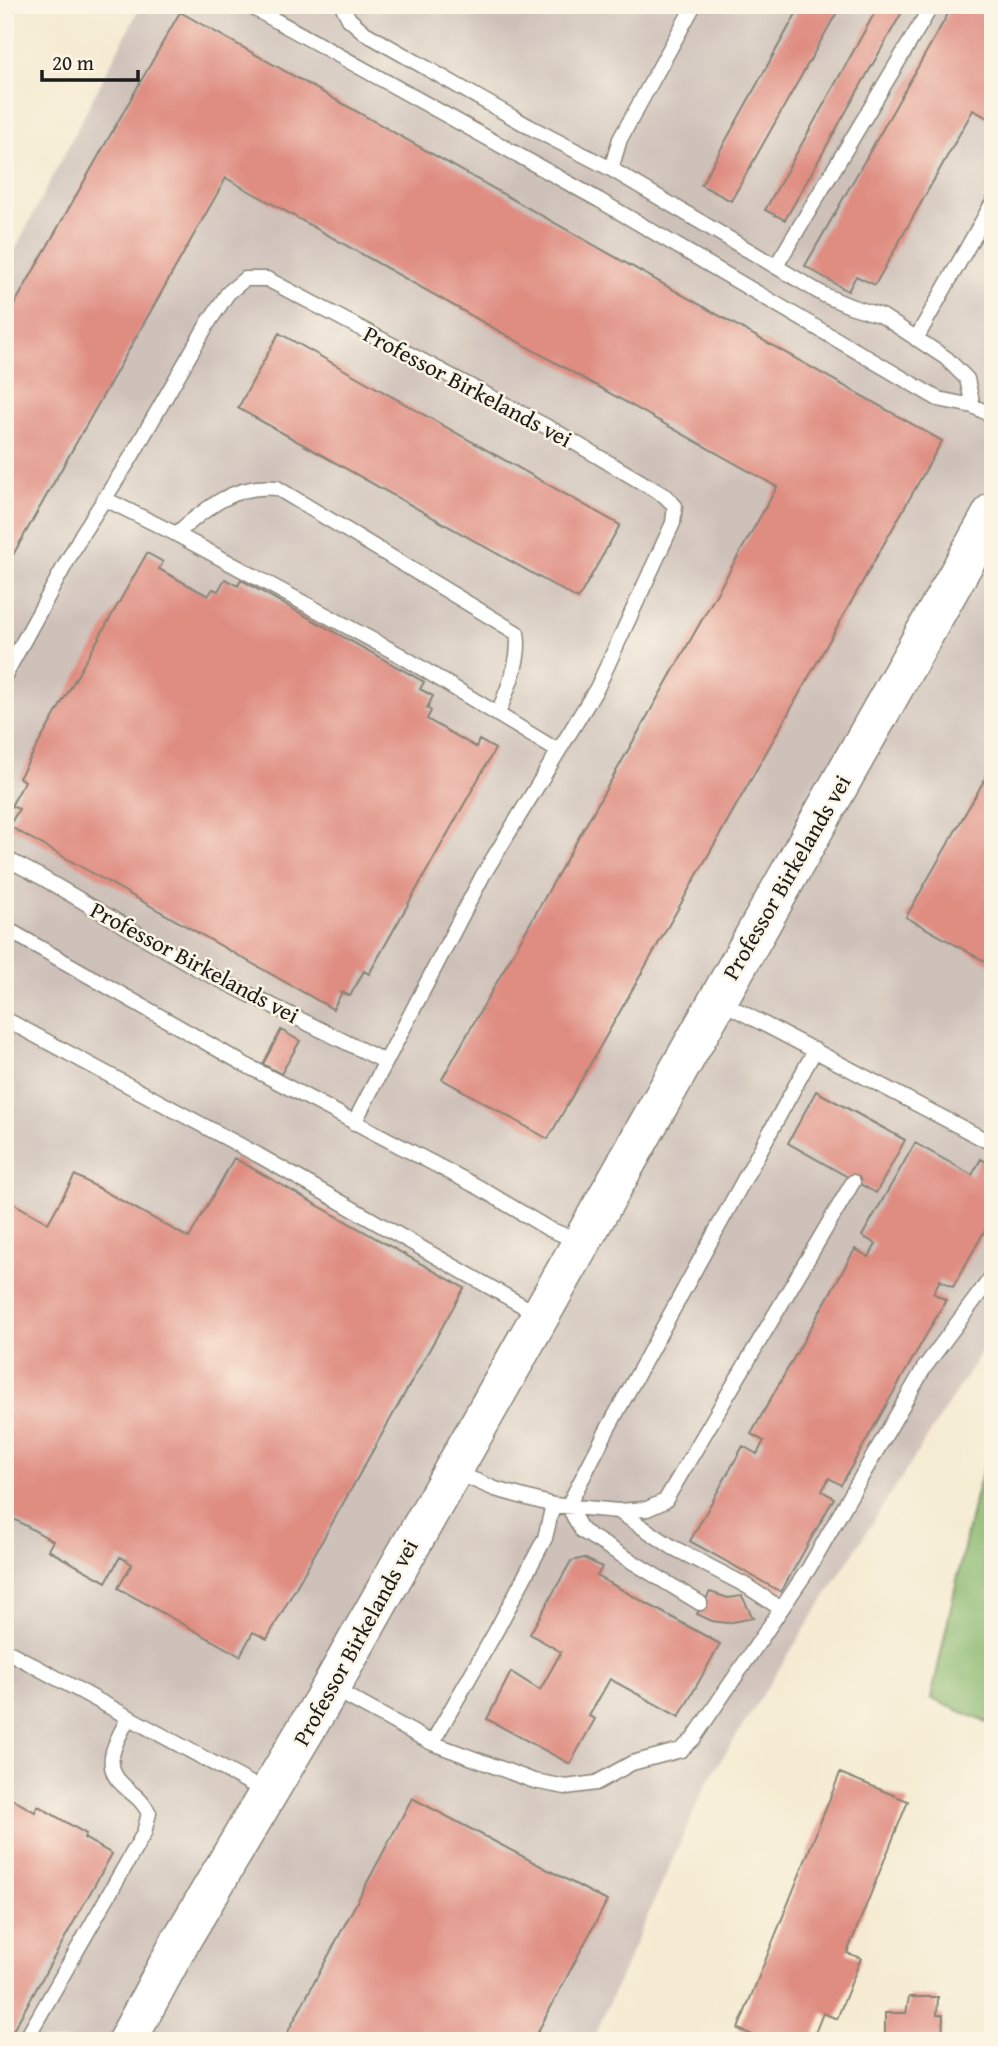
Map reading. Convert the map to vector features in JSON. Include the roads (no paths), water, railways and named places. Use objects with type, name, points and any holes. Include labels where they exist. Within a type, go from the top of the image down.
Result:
[{"type":"main road","name":"Professor Birkelands vei","points":[[127,2041],[180,1942],[331,1687],[993,512]]},
{"type":"lane","points":[[248,5],[599,200],[938,399],[973,406],[993,416]]},
{"type":"lane","points":[[342,5],[349,19],[365,33],[611,170],[824,295],[882,316],[957,367],[968,379],[973,406]]},
{"type":"lane","points":[[611,170],[620,139],[694,5]]},
{"type":"lane","points":[[776,266],[932,5]]},
{"type":"lane","points":[[916,339],[993,202]]},
{"type":"lane","name":"Professor Birkelands vei","points":[[5,675],[82,534],[130,459],[208,323],[228,293],[245,279],[267,279],[555,431],[665,496],[675,506],[673,523],[597,688],[483,876],[354,1123]]},
{"type":"lane","points":[[176,534],[208,506],[227,496],[261,486],[277,488],[517,633],[519,642],[515,667],[498,714]]},
{"type":"lane","points":[[105,499],[176,534],[400,655],[558,751]]},
{"type":"lane","name":"Professor Birkelands vei","points":[[5,858],[200,970],[386,1062]]},
{"type":"lane","points":[[5,928],[242,1063],[480,1188],[547,1228],[581,1242]]},
{"type":"lane","points":[[717,999],[993,1144]]},
{"type":"lane","points":[[7,1023],[258,1155],[502,1296],[540,1315]]},
{"type":"lane","points":[[432,1743],[496,1631],[561,1505],[612,1420],[816,1050]]},
{"type":"lane","points":[[452,1470],[495,1489],[561,1505],[618,1511],[647,1510],[665,1501],[853,1182]]},
{"type":"lane","points":[[331,1687],[432,1743],[534,1781],[566,1787],[596,1783],[632,1763],[681,1750],[693,1739],[809,1568],[924,1368],[993,1275]]},
{"type":"lane","points":[[561,1505],[582,1531],[700,1603]]},
{"type":"lane","points":[[618,1511],[672,1547],[745,1585],[780,1608]]},
{"type":"lane","points":[[5,1650],[269,1793]]},
{"type":"lane","points":[[25,2041],[144,1833],[149,1813],[140,1798],[120,1783],[111,1768],[113,1748],[129,1717]]}]
